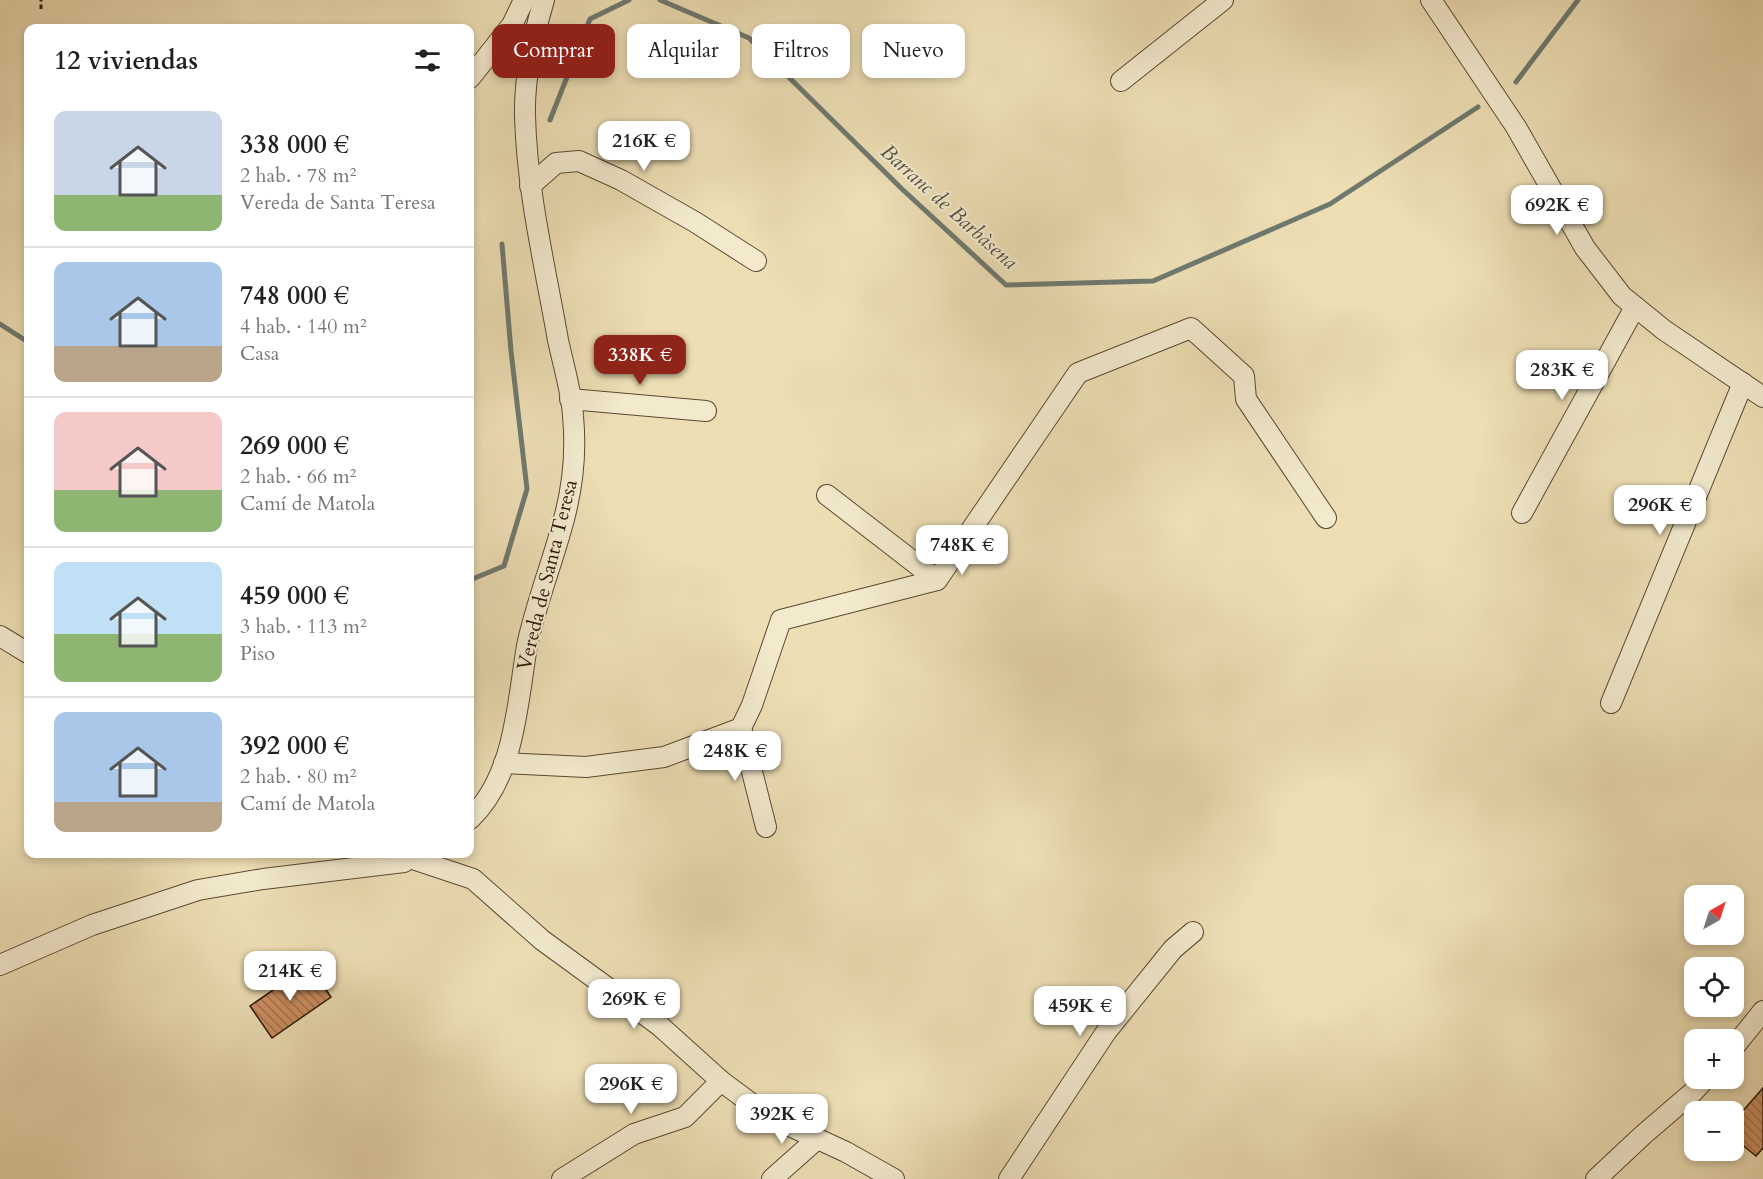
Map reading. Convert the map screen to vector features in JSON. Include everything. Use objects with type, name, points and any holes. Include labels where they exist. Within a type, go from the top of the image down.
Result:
[{"type":"street","points":[[474,73],[512,25],[524,0]]},
{"type":"street","name":"Vereda de Santa Teresa","points":[[474,815],[501,774],[512,734],[528,643],[546,574],[565,515],[573,469],[573,415],[530,186],[525,114],[530,63],[544,0]]},
{"type":"street","points":[[1121,81],[1222,0]]},
{"type":"street","points":[[1431,0],[1516,127],[1586,248],[1622,296],[1664,330],[1763,397]]},
{"type":"street","points":[[530,186],[556,164],[579,161],[621,180],[695,222],[756,261]]},
{"type":"street","points":[[1522,513],[1635,307]]},
{"type":"street","points":[[766,827],[741,728],[752,705],[780,620],[937,580],[1078,373],[1191,328],[1245,376],[1246,399],[1326,519]]},
{"type":"street","points":[[1611,703],[1743,383]]},
{"type":"street","points":[[570,399],[706,411]]},
{"type":"street","points":[[827,495],[937,580]]},
{"type":"street","points":[[0,636],[24,651]]},
{"type":"street","points":[[504,763],[586,767],[664,757],[741,728]]},
{"type":"street","points":[[0,965],[92,925],[198,891],[263,879],[405,862],[414,858]]},
{"type":"street","points":[[423,858],[474,879],[542,940],[660,1026],[721,1081],[768,1116],[846,1152],[894,1179]]},
{"type":"street","points":[[1009,1179],[1106,1032],[1173,949],[1192,932]]},
{"type":"street","points":[[1744,1035],[1763,1011]]},
{"type":"street","points":[[562,1179],[634,1134],[685,1117],[721,1081]]},
{"type":"street","points":[[1596,1179],[1696,1089]]},
{"type":"street","points":[[772,1179],[817,1139]]},
{"type":"path","points":[[40,9],[41,0]]},
{"type":"building","points":[[309,965],[331,997],[272,1038],[250,1006]]},
{"type":"building","points":[[1763,1088],[1763,1148],[1756,1156],[1744,1146],[1744,1110]]},
{"type":"waterway","name":"Barranc de Barbàsena","points":[[550,120],[590,19],[629,0]]},
{"type":"waterway","name":"Barranc de Barbàsena","points":[[660,0],[749,38],[902,189],[1006,285],[1153,281],[1330,204],[1478,107]]},
{"type":"waterway","name":"Barranc de Barbàsena","points":[[1516,82],[1578,0]]},
{"type":"waterway","name":"Barranc de Barbàsena","points":[[474,578],[504,566],[527,489],[511,351],[502,244]]},
{"type":"waterway","name":"Barranc de Barbàsena","points":[[0,324],[24,339]]}]
